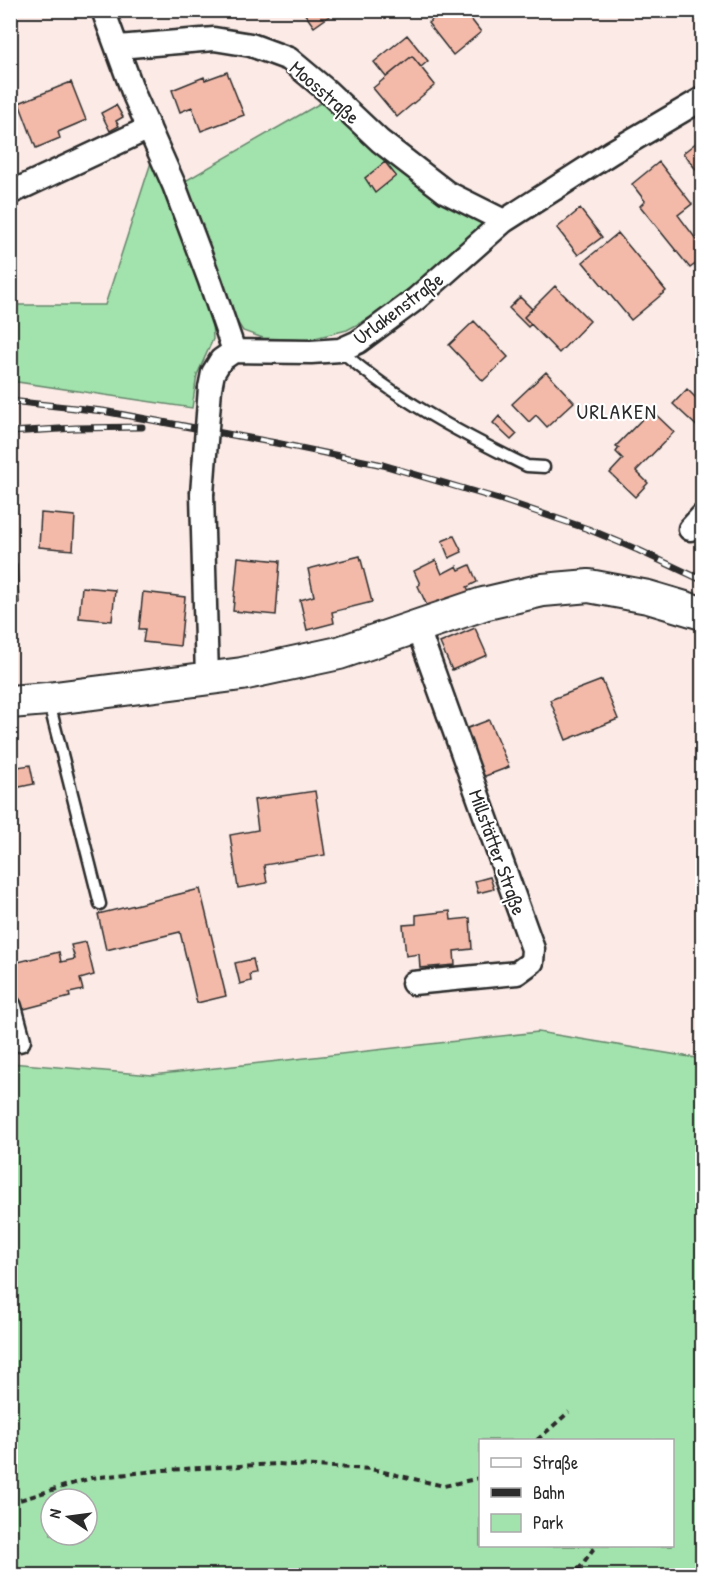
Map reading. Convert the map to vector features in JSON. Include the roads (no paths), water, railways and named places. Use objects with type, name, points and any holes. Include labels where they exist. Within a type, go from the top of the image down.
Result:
[{"type":"street","points":[[104,10],[135,97],[174,184],[234,351],[221,360],[217,366],[210,388],[202,494],[207,678]]},
{"type":"street","name":"Moosstraße","points":[[118,47],[214,39],[251,45],[288,59],[326,90],[380,141],[446,192],[504,221]]},
{"type":"street","name":"Urlakenstraße","points":[[234,351],[340,350],[358,342],[416,299],[504,221],[612,152],[702,99]]},
{"type":"street","points":[[10,193],[149,128]]},
{"type":"street","points":[[10,702],[242,674],[339,653],[483,604],[543,590],[590,586],[648,597],[702,612]]},
{"type":"street","name":"Millstätter Straße","points":[[413,983],[517,973],[532,962],[533,949],[418,627]]},
{"type":"street","points":[[10,1007],[19,1040]]},
{"type":"lane","points":[[340,350],[362,369],[459,430],[527,466],[544,467]]},
{"type":"lane","points":[[48,699],[100,904]]},
{"type":"railway","points":[[10,401],[103,411],[383,465],[502,500],[588,529],[702,580]]},
{"type":"railway","points":[[10,432],[142,427]]},
{"type":"district","name":"URLAKEN","points":[[617,411]]}]
